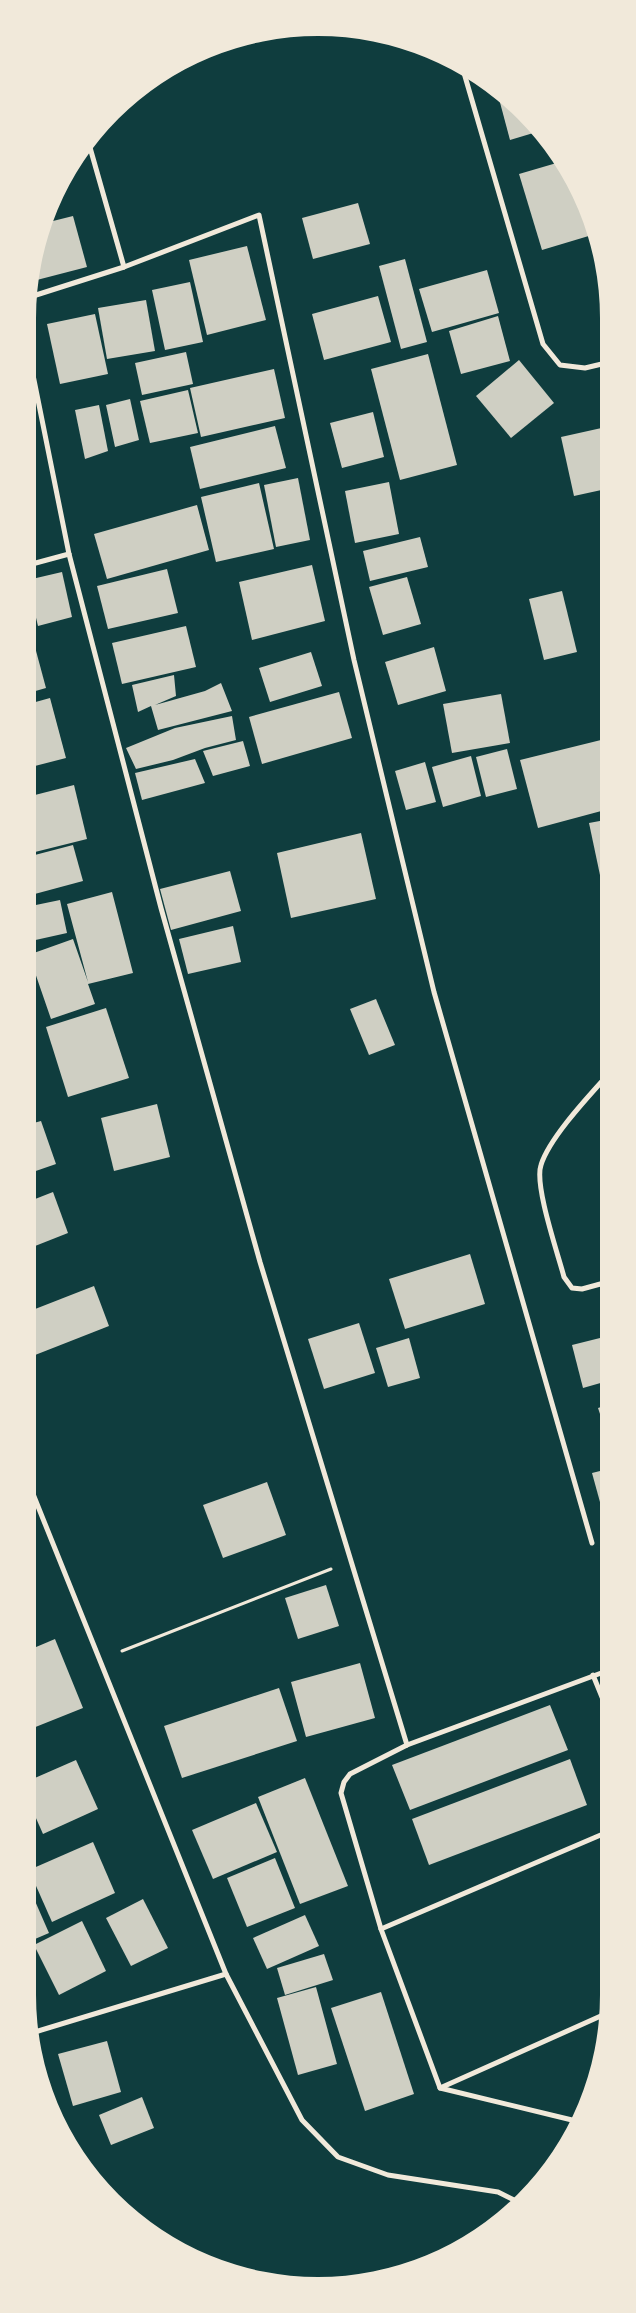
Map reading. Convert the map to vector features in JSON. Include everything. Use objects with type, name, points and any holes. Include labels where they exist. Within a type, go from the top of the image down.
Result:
[{"type":"street","points":[[466,78],[543,344],[560,365],[585,368],[600,364]]},
{"type":"street","points":[[91,151],[124,268]]},
{"type":"street","points":[[38,295],[124,268],[259,215],[354,660],[434,992],[592,1543]]},
{"type":"street","points":[[36,390],[69,554],[161,908],[257,1252],[407,1745]]},
{"type":"street","points":[[36,563],[69,554]]},
{"type":"street","points":[[600,1084],[551,1146],[540,1166],[541,1193],[564,1277],[572,1288],[582,1289],[600,1284]]},
{"type":"street","points":[[36,1501],[226,1974],[302,2120],[338,2158],[388,2175],[498,2192],[512,2199]]},
{"type":"street","points":[[440,2088],[381,1929],[341,1793],[344,1782],[350,1774],[407,1745],[600,1673]]},
{"type":"street","points":[[593,1675],[600,1692]]},
{"type":"street","points":[[381,1929],[600,1835]]},
{"type":"street","points":[[39,2031],[226,1974]]},
{"type":"street","points":[[440,2088],[599,2017]]},
{"type":"street","points":[[440,2088],[571,2120]]},
{"type":"path","points":[[100,1659],[352,1561]]},
{"type":"building","points":[[500,103],[531,134],[510,140]]},
{"type":"building","points":[[554,164],[571,193],[588,236],[542,250],[519,174]]},
{"type":"building","points":[[358,203],[370,244],[313,259],[302,218]]},
{"type":"building","points":[[73,216],[87,267],[39,279],[46,245],[54,221]]},
{"type":"building","points":[[247,246],[266,320],[207,335],[189,260]]},
{"type":"building","points":[[405,259],[427,342],[401,349],[379,266]]},
{"type":"building","points":[[487,270],[499,313],[432,332],[419,289]]},
{"type":"building","points":[[190,282],[203,342],[165,350],[152,290]]},
{"type":"building","points":[[378,296],[391,342],[324,360],[312,314]]},
{"type":"building","points":[[146,300],[155,351],[107,359],[98,308]]},
{"type":"building","points":[[95,314],[108,374],[60,384],[47,324]]},
{"type":"building","points":[[498,316],[510,361],[461,374],[449,331]]},
{"type":"building","points":[[186,352],[193,384],[142,395],[135,363]]},
{"type":"building","points":[[428,354],[457,465],[400,480],[371,369]]},
{"type":"building","points":[[519,360],[554,403],[511,438],[476,396]]},
{"type":"building","points":[[274,369],[285,418],[201,437],[190,388]]},
{"type":"building","points":[[188,390],[198,433],[150,443],[140,401]]},
{"type":"building","points":[[130,399],[139,440],[115,447],[106,405]]},
{"type":"building","points":[[99,405],[108,451],[85,459],[75,410]]},
{"type":"building","points":[[373,412],[384,457],[342,468],[330,423]]},
{"type":"building","points":[[275,426],[286,468],[200,489],[190,447]]},
{"type":"building","points":[[600,428],[600,490],[574,496],[561,437]]},
{"type":"building","points":[[298,478],[310,540],[276,547],[264,485]]},
{"type":"building","points":[[389,482],[399,534],[355,543],[345,491]]},
{"type":"building","points":[[259,483],[274,549],[216,562],[201,497]]},
{"type":"building","points":[[197,505],[209,550],[107,579],[94,534]]},
{"type":"building","points":[[420,537],[428,567],[370,581],[363,551]]},
{"type":"building","points":[[312,565],[325,621],[252,640],[239,582]]},
{"type":"building","points":[[167,569],[178,613],[108,629],[97,586]]},
{"type":"building","points":[[62,572],[72,617],[38,626],[36,618],[36,578]]},
{"type":"building","points":[[407,577],[421,624],[383,635],[369,587]]},
{"type":"building","points":[[562,591],[577,652],[544,660],[529,599]]},
{"type":"building","points":[[186,626],[196,667],[122,684],[112,643]]},
{"type":"building","points":[[434,647],[446,691],[398,705],[385,662]]},
{"type":"building","points":[[36,651],[46,688],[36,691]]},
{"type":"building","points":[[311,652],[322,686],[270,702],[259,668]]},
{"type":"building","points":[[174,675],[176,696],[155,705],[205,691],[221,683],[232,711],[158,730],[151,706],[138,712],[132,685]]},
{"type":"building","points":[[339,692],[352,738],[262,764],[249,717]]},
{"type":"building","points":[[501,694],[510,743],[452,753],[443,704]]},
{"type":"building","points":[[50,698],[66,758],[36,766],[36,702]]},
{"type":"building","points":[[232,716],[236,740],[205,748],[173,760],[136,769],[126,748],[175,728]]},
{"type":"building","points":[[600,740],[600,811],[538,828],[520,760]]},
{"type":"building","points":[[243,741],[250,766],[213,776],[203,751]]},
{"type":"building","points":[[507,749],[517,789],[486,797],[476,757]]},
{"type":"building","points":[[471,756],[481,796],[443,807],[432,767]]},
{"type":"building","points":[[195,759],[205,783],[142,800],[135,773]]},
{"type":"building","points":[[425,762],[436,802],[406,810],[395,771]]},
{"type":"building","points":[[74,785],[87,839],[36,852],[36,795]]},
{"type":"building","points":[[600,821],[600,875],[589,823]]},
{"type":"building","points":[[361,833],[376,899],[291,918],[277,853]]},
{"type":"building","points":[[73,845],[83,881],[36,894],[36,855]]},
{"type":"building","points":[[230,871],[241,911],[171,930],[160,889]]},
{"type":"building","points":[[112,892],[133,973],[88,984],[95,1004],[51,1019],[36,976],[36,952],[73,939],[88,982],[67,904]]},
{"type":"building","points":[[60,900],[67,933],[36,940],[36,905]]},
{"type":"building","points":[[233,926],[241,962],[188,974],[179,939]]},
{"type":"building","points":[[376,999],[395,1045],[369,1055],[350,1009]]},
{"type":"building","points":[[106,1008],[129,1078],[68,1097],[46,1027]]},
{"type":"building","points":[[157,1104],[170,1157],[114,1171],[101,1118]]},
{"type":"building","points":[[41,1121],[56,1164],[36,1171],[36,1122]]},
{"type":"building","points":[[53,1192],[68,1233],[36,1246],[36,1199]]},
{"type":"building","points":[[470,1254],[485,1304],[405,1329],[389,1279]]},
{"type":"building","points":[[94,1286],[109,1326],[36,1355],[36,1309]]},
{"type":"building","points":[[359,1323],[375,1373],[324,1389],[308,1339]]},
{"type":"building","points":[[409,1338],[420,1378],[388,1387],[376,1348]]},
{"type":"building","points":[[600,1338],[600,1383],[583,1388],[572,1345]]},
{"type":"building","points":[[600,1471],[600,1502],[592,1473]]},
{"type":"building","points":[[267,1482],[286,1535],[223,1558],[203,1505]]},
{"type":"building","points":[[326,1585],[339,1626],[298,1639],[285,1598]]},
{"type":"building","points":[[55,1639],[83,1708],[36,1727],[36,1647]]},
{"type":"building","points":[[360,1663],[375,1718],[306,1737],[291,1682]]},
{"type":"building","points":[[279,1688],[297,1741],[182,1778],[164,1726]]},
{"type":"building","points":[[550,1705],[568,1750],[410,1810],[392,1765]]},
{"type":"building","points":[[570,1759],[587,1805],[429,1865],[412,1819]]},
{"type":"building","points":[[76,1760],[98,1809],[43,1834],[36,1818],[36,1778]]},
{"type":"building","points":[[305,1778],[348,1886],[300,1904],[258,1797]]},
{"type":"building","points":[[256,1803],[277,1852],[213,1879],[192,1830]]},
{"type":"building","points":[[93,1842],[115,1893],[52,1922],[36,1886],[36,1867]]},
{"type":"building","points":[[275,1858],[295,1908],[247,1927],[227,1878]]},
{"type":"building","points":[[143,1899],[168,1948],[131,1966],[106,1918]]},
{"type":"building","points":[[36,1903],[49,1933],[36,1939]]},
{"type":"building","points":[[305,1915],[319,1946],[267,1969],[253,1938]]},
{"type":"building","points":[[82,1921],[106,1971],[59,1995],[36,1949],[36,1944]]},
{"type":"building","points":[[324,1954],[333,1980],[285,1995],[277,1968]]},
{"type":"building","points":[[316,1987],[337,2064],[298,2075],[277,1998]]},
{"type":"building","points":[[381,1992],[414,2094],[365,2111],[331,2008]]},
{"type":"building","points":[[107,2041],[121,2092],[73,2106],[58,2054]]},
{"type":"building","points":[[142,2097],[154,2128],[111,2145],[99,2115]]}]
